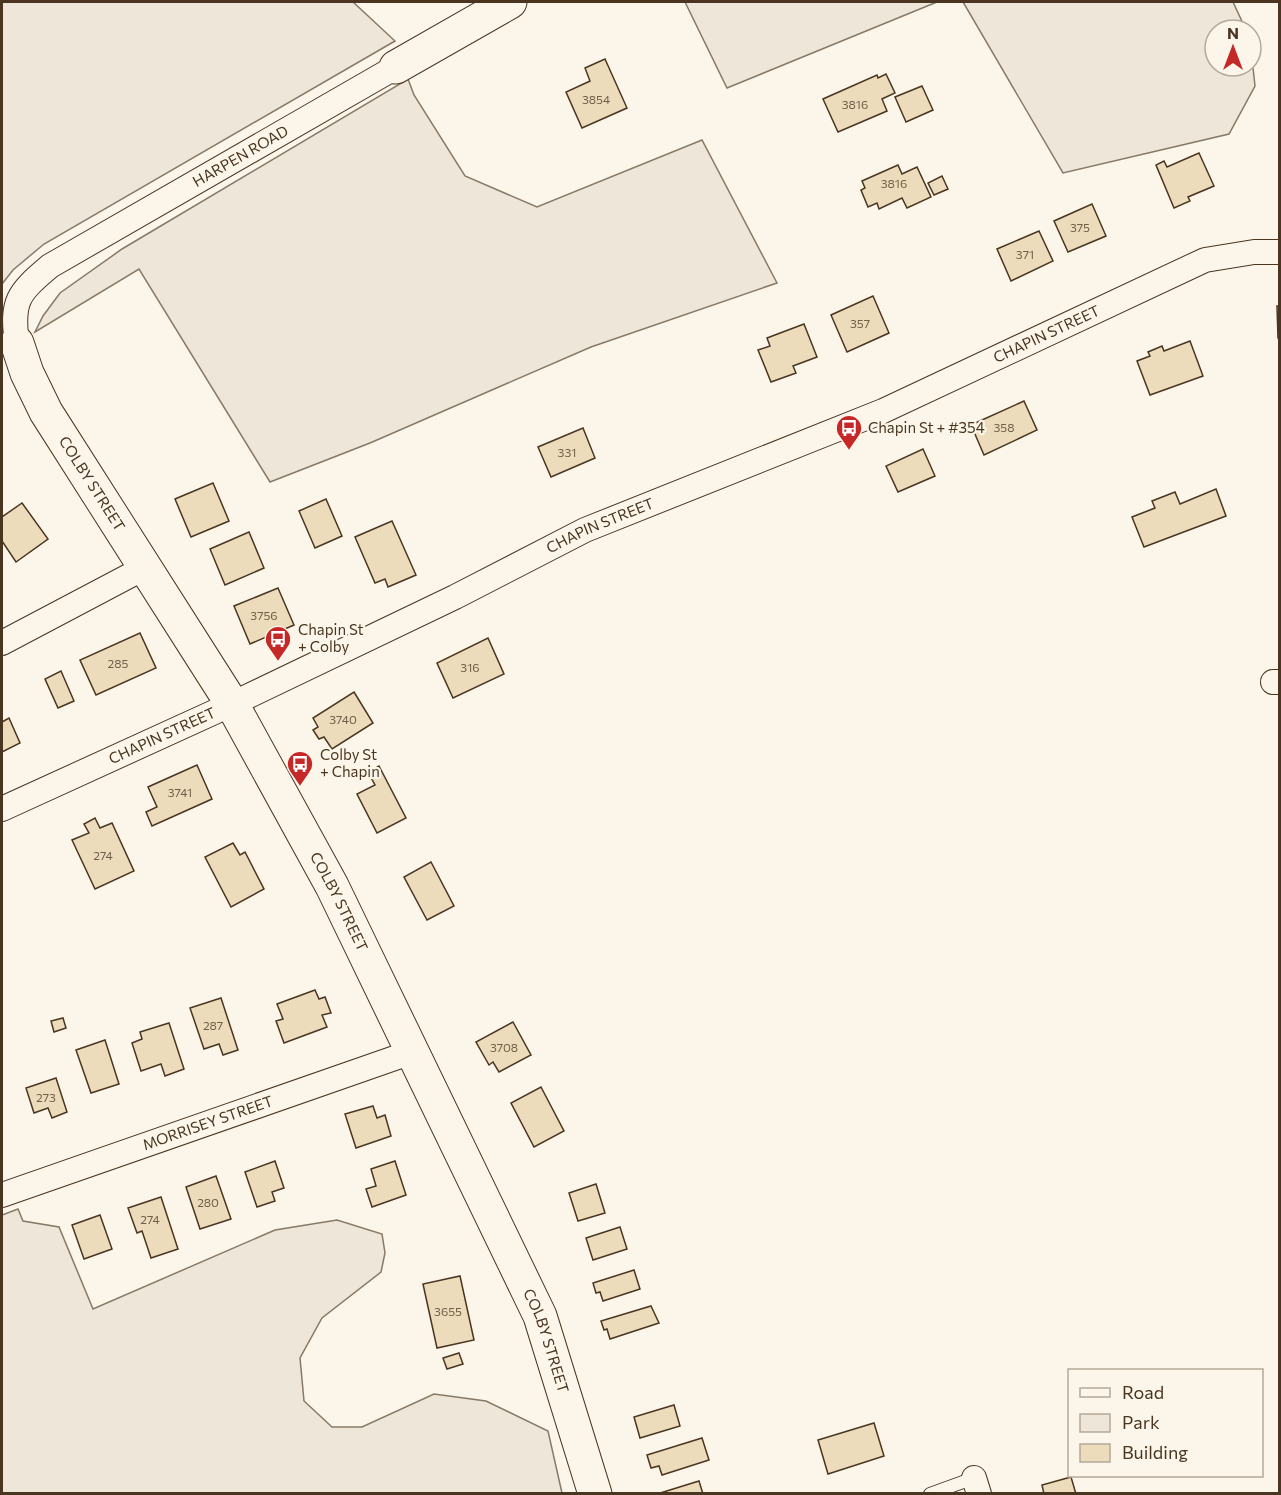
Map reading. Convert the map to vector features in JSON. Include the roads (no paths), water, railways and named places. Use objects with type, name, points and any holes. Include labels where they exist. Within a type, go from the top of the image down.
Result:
[{"type":"street","name":"HARPEN ROAD","points":[[17,344],[16,302],[30,283],[50,266],[510,2]]},
{"type":"street","name":"CHAPIN STREET","points":[[2,809],[232,704],[456,597],[585,530],[883,411],[1205,261],[1254,252],[1280,252]]},
{"type":"street","name":"COLBY STREET","points":[[17,344],[27,373],[46,412],[232,704],[332,886],[540,1316],[595,1494]]},
{"type":"street","points":[[2,643],[144,568]]},
{"type":"street","name":"MORRISEY STREET","points":[[2,1195],[412,1052]]},
{"type":"lane","points":[[930,1494],[977,1486]]},
{"type":"place","name":"Chapin St + #354","points":[[849,451]]},
{"type":"place","name":"Chapin St + Colby","points":[[278,662]]},
{"type":"place","name":"Colby St + Chapin","points":[[300,787]]}]
